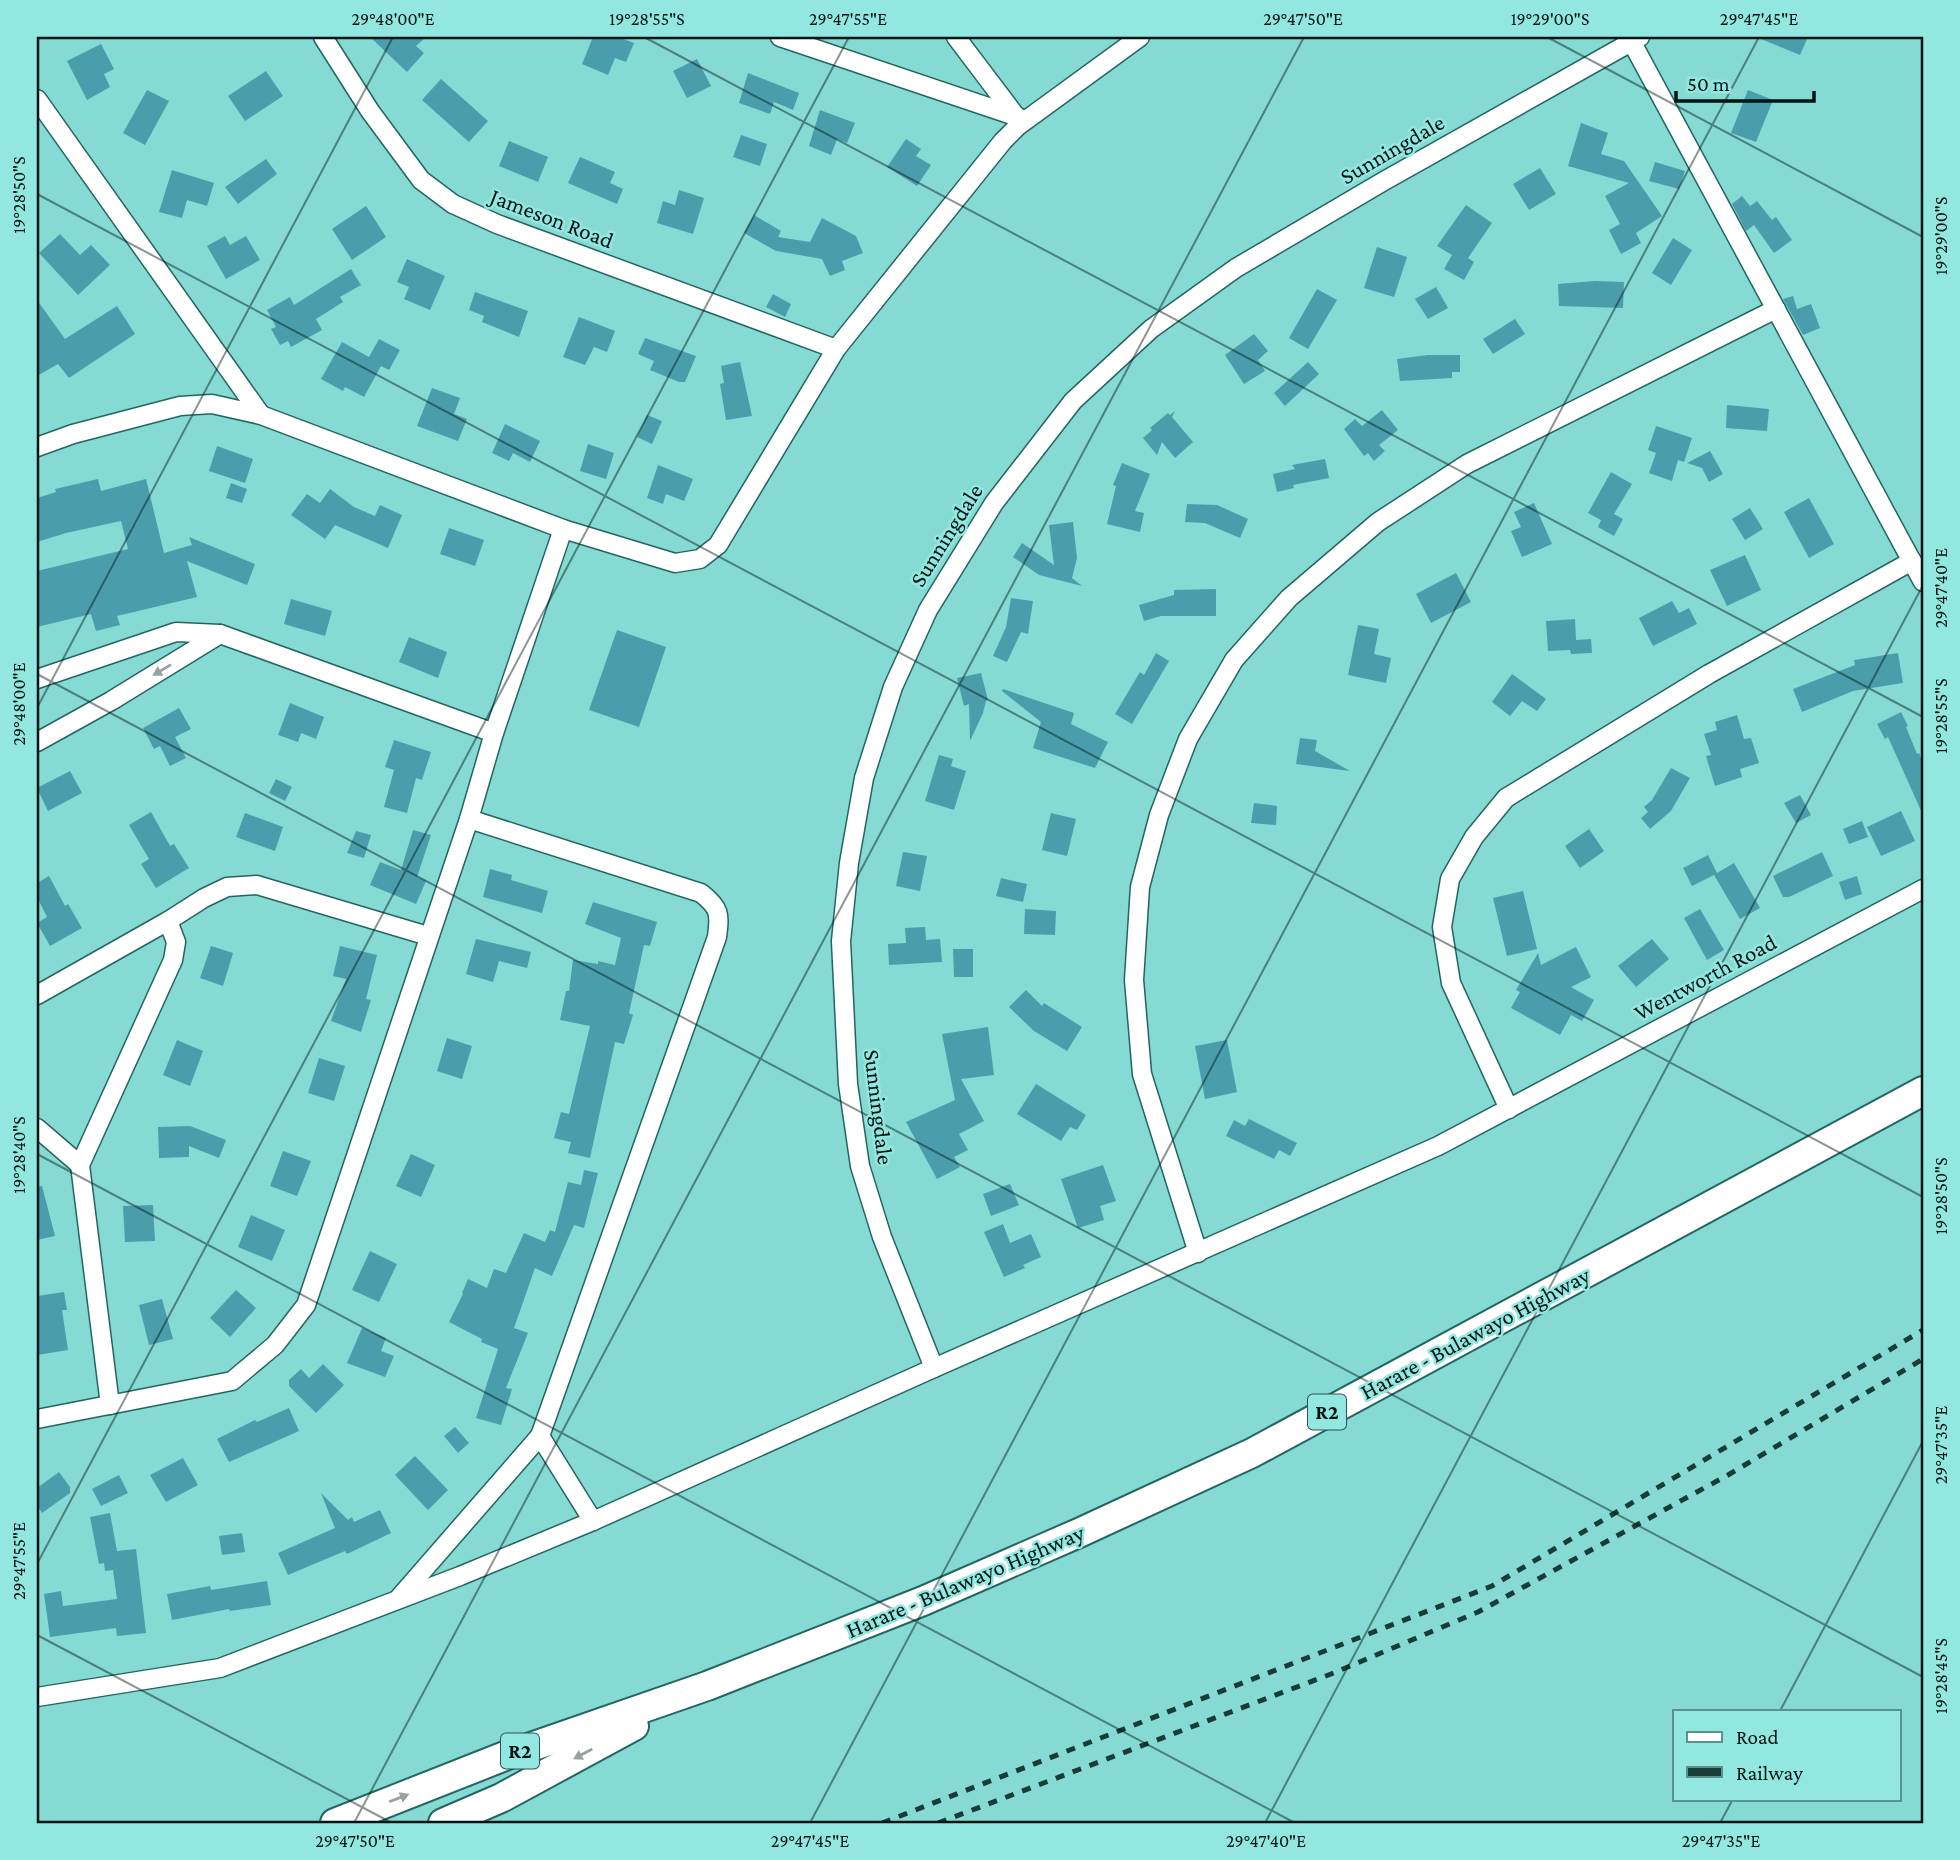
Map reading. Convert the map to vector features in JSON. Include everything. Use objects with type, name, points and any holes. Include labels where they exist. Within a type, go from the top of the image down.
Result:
[{"type":"highway","name":"Harare - Bulawayo Highway","points":[[335,1823],[505,1756],[707,1686],[935,1596],[1081,1532],[1252,1453],[1923,1091]]},
{"type":"highway","name":"Harare - Bulawayo Highway","points":[[443,1823],[500,1798],[707,1686]]},
{"type":"street","name":"Jameson Road","points":[[323,37],[370,111],[421,180],[453,204],[497,224],[836,349]]},
{"type":"street","points":[[780,37],[1018,122]]},
{"type":"street","points":[[956,37],[1018,122]]},
{"type":"street","points":[[37,447],[73,434],[180,405],[212,404],[261,415],[563,529],[675,563],[700,559],[718,545],[836,349],[1018,122],[1140,37]]},
{"type":"street","points":[[1634,38],[1923,582]]},
{"type":"street","name":"Sunningdale","points":[[934,1368],[882,1237],[860,1166],[848,1084],[841,941],[849,863],[864,778],[893,687],[928,610],[993,503],[1073,401],[1151,329],[1236,268],[1634,38]]},
{"type":"street","points":[[37,99],[261,415]]},
{"type":"street","points":[[1198,1253],[1142,1074],[1134,980],[1140,887],[1160,814],[1188,739],[1234,660],[1289,598],[1378,522],[1467,464],[1776,309]]},
{"type":"street","points":[[37,1419],[232,1381],[275,1345],[306,1305],[563,529]]},
{"type":"street","points":[[1509,1109],[1451,982],[1443,927],[1450,879],[1474,836],[1506,799],[1709,674],[1912,561]]},
{"type":"street","points":[[37,679],[176,632],[220,634],[494,733]]},
{"type":"street","points":[[37,742],[111,701],[220,634]]},
{"type":"street","points":[[397,1601],[540,1436],[717,937],[719,918],[714,904],[701,893],[469,819]]},
{"type":"street","points":[[37,995],[204,898],[228,887],[257,885],[428,936]]},
{"type":"street","name":"Wentworth Road","points":[[37,1697],[220,1668],[397,1601],[593,1521],[1438,1146],[1923,889]]},
{"type":"street","points":[[110,1405],[80,1166],[173,960],[176,942],[168,921]]},
{"type":"street","points":[[37,1128],[80,1166]]},
{"type":"street","points":[[540,1436],[593,1521]]},
{"type":"building","points":[[370,37],[426,37],[416,46],[424,53],[407,72]]},
{"type":"building","points":[[593,37],[618,37],[634,43],[626,62],[615,58],[608,75],[582,64]]},
{"type":"building","points":[[1756,37],[1808,37],[1800,55]]},
{"type":"building","points":[[101,44],[114,69],[104,74],[110,87],[87,100],[67,61]]},
{"type":"building","points":[[697,59],[711,86],[687,98],[673,71]]},
{"type":"building","points":[[266,71],[283,96],[245,121],[228,96]]},
{"type":"building","points":[[748,73],[799,93],[793,110],[774,102],[770,114],[739,103]]},
{"type":"building","points":[[441,79],[488,121],[469,142],[422,100]]},
{"type":"building","points":[[147,90],[169,101],[145,145],[123,133]]},
{"type":"building","points":[[1748,90],[1773,100],[1756,142],[1731,133]]},
{"type":"building","points":[[820,110],[855,123],[847,143],[837,139],[831,155],[809,146]]},
{"type":"building","points":[[1581,123],[1608,133],[1601,154],[1624,161],[1662,216],[1636,233],[1641,243],[1621,254],[1609,230],[1620,224],[1605,196],[1629,183],[1568,166]]},
{"type":"building","points":[[741,135],[767,144],[760,166],[733,157]]},
{"type":"building","points":[[906,139],[921,149],[916,156],[931,165],[917,186],[887,167]]},
{"type":"building","points":[[509,141],[548,157],[538,182],[499,166]]},
{"type":"building","points":[[580,157],[615,172],[610,183],[623,189],[617,204],[568,183]]},
{"type":"building","points":[[266,159],[277,174],[238,204],[225,187]]},
{"type":"building","points":[[1655,162],[1685,171],[1679,189],[1649,181]]},
{"type":"building","points":[[1540,168],[1556,194],[1529,210],[1513,184]]},
{"type":"building","points":[[172,170],[214,183],[207,206],[187,200],[182,218],[159,212]]},
{"type":"building","points":[[679,190],[704,198],[693,234],[657,223],[663,201],[675,205]]},
{"type":"building","points":[[1742,196],[1750,206],[1757,201],[1772,220],[1776,217],[1792,240],[1774,253],[1754,225],[1746,231],[1732,204]]},
{"type":"building","points":[[1466,205],[1492,223],[1468,258],[1474,262],[1464,280],[1444,269],[1452,255],[1437,246]]},
{"type":"building","points":[[366,206],[386,237],[352,260],[332,229]]},
{"type":"building","points":[[754,215],[781,231],[778,237],[810,242],[822,218],[856,236],[863,253],[842,261],[845,270],[830,276],[822,259],[776,251],[744,233]]},
{"type":"building","points":[[60,234],[80,255],[91,245],[110,265],[78,295],[39,253]]},
{"type":"building","points":[[225,236],[230,245],[246,236],[260,260],[226,279],[207,246]]},
{"type":"building","points":[[1673,238],[1692,250],[1671,285],[1652,273]]},
{"type":"building","points":[[1377,247],[1407,257],[1394,297],[1364,288]]},
{"type":"building","points":[[407,259],[445,276],[430,310],[404,299],[409,287],[397,282]]},
{"type":"building","points":[[351,269],[361,285],[340,297],[343,302],[316,319],[322,330],[291,347],[288,341],[280,345],[271,329],[276,327],[267,310],[290,297],[294,305]]},
{"type":"building","points":[[1624,282],[1623,308],[1559,306],[1558,284]]},
{"type":"building","points":[[1436,287],[1448,308],[1428,319],[1415,299]]},
{"type":"building","points":[[1317,289],[1337,300],[1308,349],[1289,338]]},
{"type":"building","points":[[475,292],[528,311],[519,337],[482,322],[484,316],[469,310]]},
{"type":"building","points":[[773,294],[791,304],[785,317],[766,307]]},
{"type":"building","points":[[1793,296],[1797,309],[1811,304],[1820,328],[1803,335],[1783,299]]},
{"type":"building","points":[[37,300],[65,339],[117,306],[135,334],[69,378],[58,364],[37,376]]},
{"type":"building","points":[[579,317],[615,331],[607,352],[594,347],[585,365],[563,357]]},
{"type":"building","points":[[1515,319],[1525,334],[1493,354],[1483,339]]},
{"type":"building","points":[[1254,334],[1268,351],[1258,360],[1265,371],[1244,384],[1225,355]]},
{"type":"building","points":[[645,338],[696,356],[685,382],[650,370],[654,361],[638,354]]},
{"type":"building","points":[[379,339],[400,350],[389,370],[381,366],[364,397],[345,387],[343,391],[321,379],[342,342],[369,357]]},
{"type":"building","points":[[1460,355],[1460,372],[1452,372],[1452,378],[1400,381],[1397,359]]},
{"type":"building","points":[[740,362],[752,416],[726,420],[720,384],[724,383],[721,366]]},
{"type":"building","points":[[1308,362],[1319,374],[1285,406],[1274,393]]},
{"type":"building","points":[[432,388],[460,398],[454,414],[467,419],[458,441],[417,426]]},
{"type":"building","points":[[1727,405],[1769,409],[1767,431],[1726,428]]},
{"type":"building","points":[[1382,410],[1398,430],[1379,445],[1385,451],[1374,461],[1368,453],[1364,456],[1344,429],[1355,419],[1362,426]]},
{"type":"building","points":[[1175,411],[1172,417],[1193,442],[1175,458],[1162,442],[1157,455],[1143,438],[1152,430],[1150,428],[1168,413],[1170,415]]},
{"type":"building","points":[[647,415],[662,421],[652,444],[637,437]]},
{"type":"building","points":[[505,424],[540,441],[530,462],[513,453],[509,461],[492,453]]},
{"type":"building","points":[[1656,426],[1692,438],[1684,462],[1678,460],[1672,481],[1649,473],[1656,453],[1648,450]]},
{"type":"building","points":[[588,444],[614,453],[606,479],[580,471]]},
{"type":"building","points":[[217,446],[253,459],[245,483],[209,471]]},
{"type":"building","points":[[1710,451],[1723,474],[1709,482],[1702,468],[1687,463]]},
{"type":"building","points":[[1325,459],[1329,478],[1293,485],[1294,488],[1277,492],[1273,474],[1295,469],[1292,465]]},
{"type":"building","points":[[1122,463],[1150,474],[1135,511],[1144,513],[1140,532],[1107,524],[1116,486],[1113,485]]},
{"type":"building","points":[[658,465],[693,479],[684,501],[666,494],[663,504],[647,498]]},
{"type":"building","points":[[1611,472],[1632,484],[1614,514],[1623,519],[1614,536],[1598,527],[1601,520],[1588,513]]},
{"type":"building","points":[[98,479],[101,491],[146,479],[164,553],[192,545],[189,537],[255,564],[247,585],[187,561],[197,597],[117,616],[120,625],[96,631],[91,614],[37,627],[37,571],[128,549],[121,521],[37,542],[37,498],[56,492],[55,489]]},
{"type":"building","points":[[231,483],[247,489],[242,503],[226,498]]},
{"type":"building","points":[[330,489],[354,507],[375,516],[380,505],[402,515],[388,548],[335,525],[325,539],[291,515],[307,494],[320,503]]},
{"type":"building","points":[[1809,498],[1834,544],[1809,558],[1784,512]]},
{"type":"building","points":[[1534,503],[1552,544],[1522,557],[1511,531],[1521,527],[1514,512]]},
{"type":"building","points":[[1187,504],[1217,505],[1248,519],[1240,538],[1205,523],[1185,522]]},
{"type":"building","points":[[1750,508],[1763,529],[1745,540],[1732,519]]},
{"type":"building","points":[[1073,522],[1077,558],[1072,578],[1082,586],[1039,575],[1013,557],[1022,543],[1054,565],[1049,525]]},
{"type":"building","points":[[449,528],[484,540],[475,566],[440,554]]},
{"type":"building","points":[[1745,555],[1761,590],[1727,606],[1710,570]]},
{"type":"building","points":[[1456,573],[1471,602],[1431,623],[1416,594]]},
{"type":"building","points":[[1216,589],[1216,616],[1161,616],[1144,621],[1139,605],[1174,595],[1174,590]]},
{"type":"building","points":[[1011,598],[1033,601],[1028,634],[1021,632],[1007,662],[993,656],[1006,627]]},
{"type":"building","points":[[291,599],[332,611],[325,636],[284,624]]},
{"type":"building","points":[[1672,601],[1679,613],[1689,608],[1697,624],[1653,646],[1639,618]]},
{"type":"building","points":[[1575,619],[1576,640],[1591,639],[1592,653],[1548,651],[1546,621]]},
{"type":"building","points":[[1358,625],[1379,629],[1374,654],[1391,658],[1386,683],[1348,675]]},
{"type":"building","points":[[617,630],[666,647],[639,727],[589,710]]},
{"type":"building","points":[[409,637],[447,652],[438,678],[399,662]]},
{"type":"building","points":[[1156,653],[1169,661],[1132,724],[1115,714],[1140,672],[1144,675]]},
{"type":"building","points":[[1898,653],[1903,683],[1853,691],[1802,712],[1793,689],[1855,665],[1854,660]]},
{"type":"building","points":[[981,673],[988,700],[970,741],[969,704],[964,706],[957,678]]},
{"type":"building","points":[[1512,674],[1546,699],[1537,711],[1522,701],[1510,716],[1492,702]]},
{"type":"building","points":[[1003,689],[1074,713],[1071,724],[1108,742],[1095,768],[1033,748],[1041,722],[1002,691]]},
{"type":"building","points":[[290,703],[324,717],[316,739],[301,733],[298,742],[278,735]]},
{"type":"building","points":[[179,708],[191,729],[175,737],[186,758],[170,766],[160,746],[154,749],[143,728]]},
{"type":"building","points":[[1901,712],[1923,763],[1923,815],[1888,737],[1885,739],[1877,724]]},
{"type":"building","points":[[1737,715],[1744,739],[1751,738],[1759,763],[1740,769],[1742,777],[1715,786],[1706,756],[1711,755],[1704,734],[1717,730],[1715,722]]},
{"type":"building","points":[[1300,738],[1317,740],[1315,751],[1350,771],[1296,764]]},
{"type":"building","points":[[394,740],[431,752],[422,780],[416,778],[407,813],[384,807],[394,770],[385,767]]},
{"type":"building","points":[[939,755],[953,759],[951,766],[966,771],[954,810],[925,801]]},
{"type":"building","points":[[1671,768],[1690,778],[1671,811],[1650,829],[1641,818],[1648,812],[1644,807],[1652,800]]},
{"type":"building","points":[[70,771],[82,793],[48,811],[37,788]]},
{"type":"building","points":[[276,779],[292,787],[285,801],[269,793]]},
{"type":"building","points":[[1800,795],[1811,815],[1796,823],[1784,803]]},
{"type":"building","points":[[1254,803],[1277,806],[1276,825],[1251,823]]},
{"type":"building","points":[[1901,811],[1915,841],[1881,856],[1867,827]]},
{"type":"building","points":[[151,812],[170,846],[174,844],[189,868],[156,888],[141,864],[149,859],[129,825]]},
{"type":"building","points":[[245,813],[283,827],[275,851],[236,837]]},
{"type":"building","points":[[1051,813],[1076,819],[1067,856],[1042,850]]},
{"type":"building","points":[[1862,821],[1868,837],[1849,844],[1843,829]]},
{"type":"building","points":[[1589,829],[1604,851],[1580,868],[1565,846]]},
{"type":"building","points":[[413,830],[431,835],[417,877],[426,881],[416,904],[370,885],[380,862],[401,870]]},
{"type":"building","points":[[356,831],[371,835],[364,858],[347,853]]},
{"type":"building","points":[[903,852],[927,856],[920,891],[896,886]]},
{"type":"building","points":[[1822,852],[1833,876],[1789,897],[1783,897],[1773,876]]},
{"type":"building","points":[[1708,855],[1717,873],[1734,863],[1760,908],[1740,919],[1714,875],[1692,886],[1683,868]]},
{"type":"building","points":[[490,869],[512,875],[511,880],[548,891],[542,913],[483,897]]},
{"type":"building","points":[[49,876],[65,906],[68,904],[82,928],[50,946],[37,923],[47,917],[37,897],[37,883]]},
{"type":"building","points":[[1857,876],[1862,894],[1845,900],[1839,882]]},
{"type":"building","points":[[1001,878],[1027,884],[1023,902],[996,896]]},
{"type":"building","points":[[1523,891],[1537,949],[1507,956],[1493,898]]},
{"type":"building","points":[[593,902],[657,922],[650,946],[644,945],[629,1013],[633,1015],[624,1044],[615,1042],[590,1158],[568,1153],[571,1142],[554,1138],[561,1112],[569,1114],[590,1026],[560,1020],[566,991],[569,991],[573,960],[615,965],[621,938],[585,924]]},
{"type":"building","points":[[1025,909],[1056,911],[1055,935],[1024,934]]},
{"type":"building","points":[[1700,909],[1724,950],[1707,960],[1684,918]]},
{"type":"building","points":[[925,927],[926,940],[940,939],[942,962],[889,965],[888,944],[906,943],[905,928]]},
{"type":"building","points":[[476,939],[531,952],[527,968],[499,961],[493,982],[466,974]]},
{"type":"building","points":[[1652,939],[1669,959],[1636,987],[1618,966]]},
{"type":"building","points":[[211,946],[233,953],[223,986],[200,978]]},
{"type":"building","points":[[340,946],[377,955],[366,999],[371,1000],[361,1032],[331,1021],[346,979],[333,976]]},
{"type":"building","points":[[1576,947],[1591,977],[1571,987],[1594,1000],[1582,1021],[1571,1015],[1560,1035],[1511,1008],[1520,992],[1516,990],[1538,953],[1541,965]]},
{"type":"building","points":[[953,949],[973,949],[973,977],[954,977]]},
{"type":"building","points":[[1026,990],[1042,1006],[1044,1003],[1082,1027],[1067,1051],[1034,1031],[1009,1007]]},
{"type":"building","points":[[988,1027],[994,1075],[961,1079],[984,1121],[959,1134],[968,1150],[954,1157],[960,1167],[937,1179],[906,1122],[955,1100],[942,1034]]},
{"type":"building","points":[[447,1038],[472,1046],[462,1079],[437,1071]]},
{"type":"building","points":[[177,1040],[203,1051],[190,1086],[163,1075]]},
{"type":"building","points":[[1227,1040],[1237,1092],[1205,1099],[1195,1046]]},
{"type":"building","points":[[319,1058],[345,1066],[334,1101],[308,1093]]},
{"type":"building","points":[[1036,1084],[1086,1115],[1077,1130],[1070,1127],[1061,1141],[1017,1114]]},
{"type":"building","points":[[1249,1119],[1297,1143],[1290,1156],[1279,1150],[1274,1159],[1226,1136],[1234,1120],[1245,1126]]},
{"type":"building","points":[[190,1126],[226,1140],[219,1158],[189,1146],[189,1157],[159,1158],[158,1127]]},
{"type":"building","points":[[283,1151],[311,1161],[297,1196],[270,1186]]},
{"type":"building","points":[[411,1154],[435,1165],[421,1197],[396,1186]]},
{"type":"building","points":[[1103,1165],[1116,1201],[1100,1206],[1104,1220],[1078,1228],[1061,1179]]},
{"type":"building","points":[[584,1170],[598,1173],[584,1228],[574,1225],[552,1276],[535,1268],[514,1328],[528,1333],[506,1388],[512,1389],[501,1425],[476,1418],[498,1349],[449,1322],[468,1279],[487,1288],[494,1269],[506,1273],[524,1233],[545,1242],[550,1230],[555,1232],[568,1182],[581,1185]]},
{"type":"building","points":[[1010,1184],[1019,1205],[991,1216],[983,1194]]},
{"type":"building","points":[[42,1186],[55,1236],[37,1240],[37,1187]]},
{"type":"building","points":[[153,1205],[155,1241],[125,1242],[123,1206]]},
{"type":"building","points":[[251,1215],[285,1230],[272,1261],[238,1247]]},
{"type":"building","points":[[1003,1224],[1010,1243],[1031,1234],[1041,1257],[1004,1277],[984,1232]]},
{"type":"building","points":[[370,1251],[397,1264],[379,1302],[352,1290]]},
{"type":"building","points":[[236,1290],[256,1308],[230,1337],[210,1318]]},
{"type":"building","points":[[64,1292],[67,1310],[62,1310],[68,1350],[37,1355],[37,1296]]},
{"type":"building","points":[[162,1299],[173,1339],[149,1345],[139,1305]]},
{"type":"building","points":[[362,1328],[386,1338],[381,1351],[394,1356],[385,1377],[347,1363]]},
{"type":"building","points":[[323,1364],[344,1385],[316,1413],[289,1386],[289,1380],[301,1369],[309,1378]]},
{"type":"building","points":[[289,1408],[299,1431],[229,1462],[217,1439],[255,1420],[257,1422]]},
{"type":"building","points":[[455,1427],[469,1443],[458,1453],[444,1436]]},
{"type":"building","points":[[415,1456],[448,1490],[428,1510],[395,1475]]},
{"type":"building","points":[[183,1458],[198,1485],[166,1502],[150,1475]]},
{"type":"building","points":[[59,1472],[70,1487],[70,1493],[42,1513],[37,1505],[37,1488]]},
{"type":"building","points":[[119,1475],[128,1493],[101,1506],[92,1489]]},
{"type":"building","points":[[321,1493],[348,1520],[352,1517],[354,1522],[380,1510],[391,1533],[347,1554],[345,1551],[288,1575],[278,1553],[335,1528]]},
{"type":"building","points":[[110,1513],[117,1551],[136,1549],[146,1633],[117,1636],[116,1628],[50,1637],[44,1594],[61,1591],[63,1606],[117,1599],[113,1570],[105,1571],[104,1563],[99,1564],[90,1517]]},
{"type":"building","points":[[242,1533],[245,1552],[222,1555],[219,1536]]},
{"type":"building","points":[[267,1581],[271,1605],[229,1609],[172,1620],[167,1594],[210,1586],[211,1590]]},
{"type":"railway","points":[[882,1823],[1492,1586],[1923,1330]]},
{"type":"railway","points":[[938,1823],[1331,1674],[1478,1612],[1728,1475],[1923,1359]]}]
